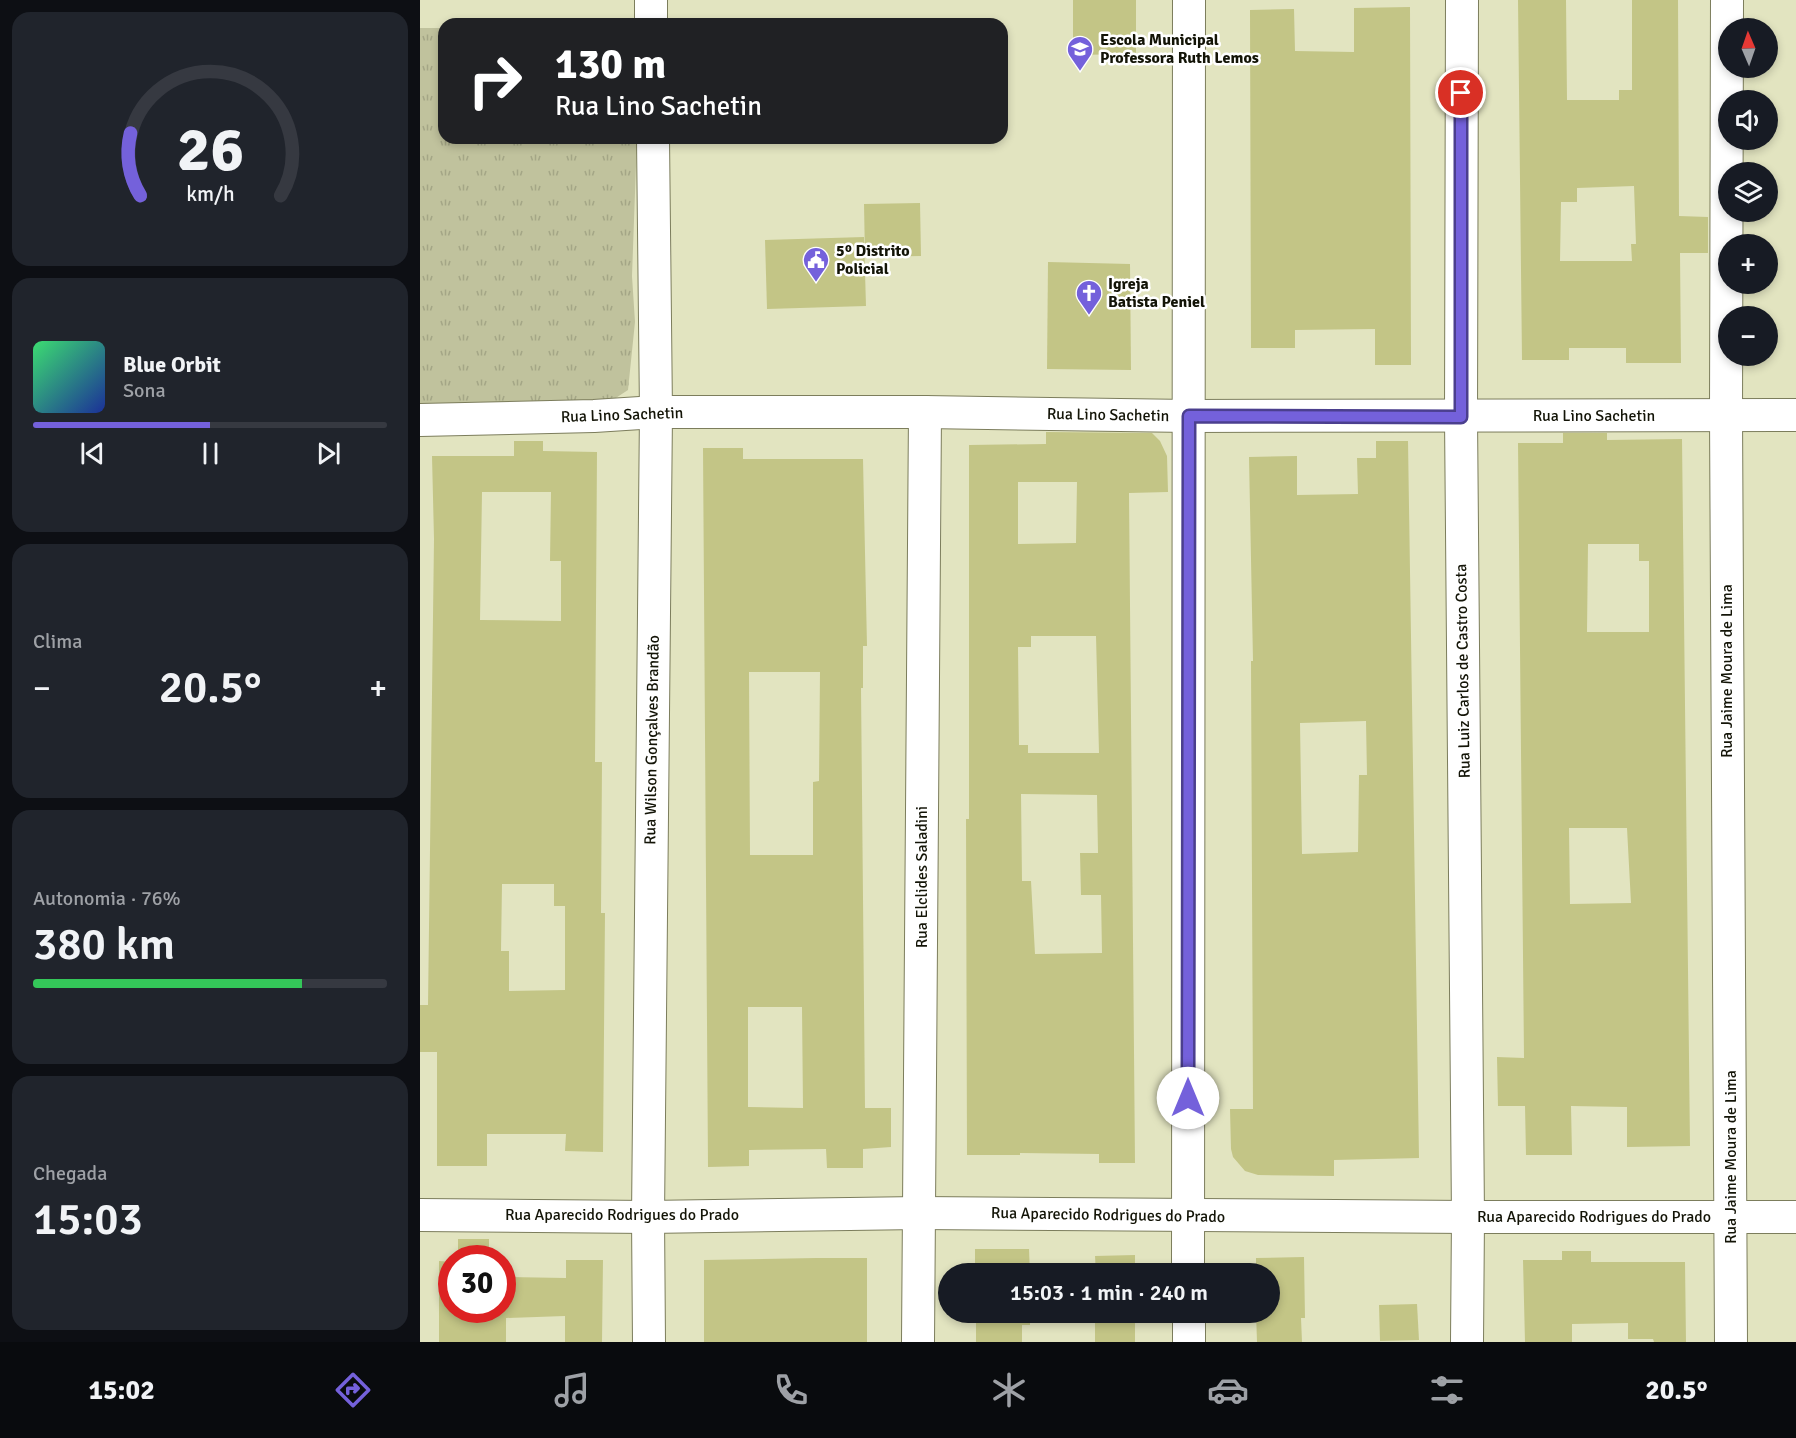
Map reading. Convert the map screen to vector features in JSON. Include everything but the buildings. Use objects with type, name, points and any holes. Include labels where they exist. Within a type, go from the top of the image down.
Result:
[{"type":"street","points":[[651,0],[651,18]]},
{"type":"street","points":[[1188,1263],[1189,0]]},
{"type":"street","name":"Rua Luiz Carlos de Castro Costa","points":[[1462,0],[1461,417],[1468,1218],[1467,1342]]},
{"type":"street","name":"Rua Jaime Moura de Lima","points":[[1727,0],[1726,416],[1731,1342]]},
{"type":"street","name":"Rua Wilson Gonçalves Brandão","points":[[649,1342],[648,1216],[656,412],[652,144]]},
{"type":"street","name":"Rua Lino Sachetin","points":[[420,420],[594,416],[656,412],[1461,417],[1796,415]]},
{"type":"street","name":"Rua Elclides Saladini","points":[[918,1342],[925,412]]},
{"type":"street","name":"Rua Aparecido Rodrigues do Prado","points":[[420,1215],[648,1216],[920,1213],[1468,1218],[1796,1217]]},
{"type":"street","points":[[1188,1323],[1189,1342]]},
{"type":"green space","points":[[420,28],[438,28],[438,144],[637,144],[632,276],[635,322],[628,390],[602,407],[420,403]]},
{"type":"place","name":"Escola Municipal Professora Ruth Lemos","points":[[1080,72]]},
{"type":"place","name":"5º Distrito Policial","points":[[816,283]]},
{"type":"place","name":"Igreja Batista Peniel","points":[[1089,316]]},
{"type":"route","points":[[1188,1098],[1189,416],[1461,417],[1461,93]]}]
